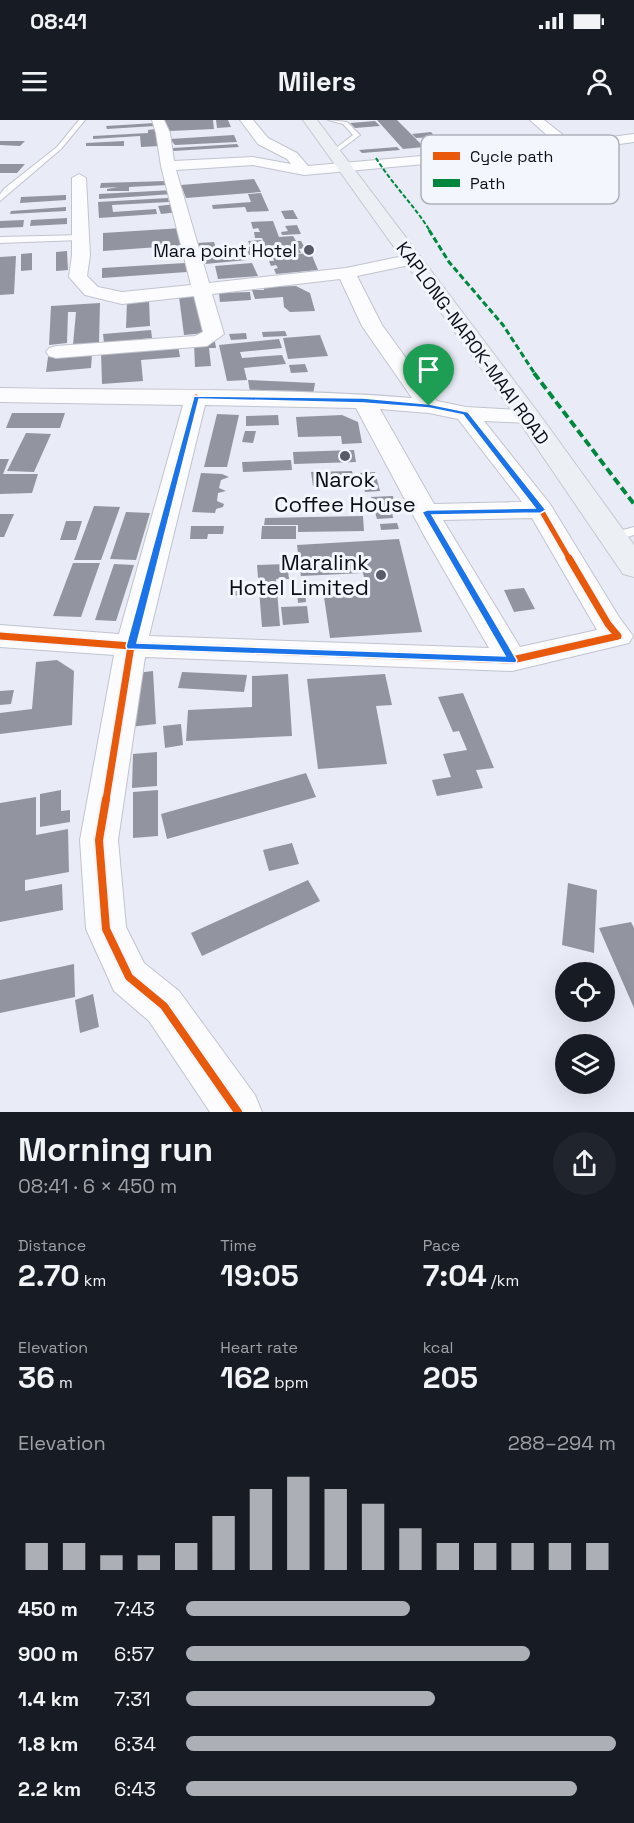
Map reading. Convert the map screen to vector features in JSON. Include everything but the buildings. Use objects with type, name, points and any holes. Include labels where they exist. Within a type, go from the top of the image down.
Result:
[{"type":"highway","name":"KAPLONG-NAROK-MAAI ROAD","points":[[310,120],[528,416],[624,534],[634,567]]},
{"type":"street","points":[[56,352],[200,342],[214,334],[168,166],[163,133],[158,120]]},
{"type":"street","points":[[246,120],[263,141],[291,156],[304,171]]},
{"type":"street","points":[[536,120],[554,135]]},
{"type":"street","points":[[619,140],[634,138]]},
{"type":"street","points":[[168,166],[253,161],[304,171],[339,160],[421,155]]},
{"type":"street","points":[[79,178],[81,255],[78,277],[92,291],[122,298],[202,291],[346,273],[413,260]]},
{"type":"street","points":[[346,273],[372,326],[429,406]]},
{"type":"street","points":[[0,395],[363,401],[429,406],[466,414],[528,416]]},
{"type":"street","points":[[196,397],[131,646],[99,840],[106,929],[129,977],[164,1006],[238,1112]]},
{"type":"street","points":[[363,401],[512,660]]},
{"type":"street","points":[[0,636],[131,646],[512,660],[618,636],[608,624],[541,510],[466,414]]},
{"type":"street","points":[[427,512],[541,510]]},
{"type":"lane","points":[[0,199],[59,148],[82,120]]},
{"type":"lane","points":[[330,120],[345,123],[357,135],[339,160]]},
{"type":"lane","points":[[0,240],[80,237]]},
{"type":"marked path","points":[[376,158],[386,174],[415,207],[449,262],[503,325],[544,387],[634,504]]},
{"type":"cycle path","points":[[196,397],[131,646],[99,840],[106,929],[129,977],[164,1006],[238,1112]]},
{"type":"cycle path","points":[[0,636],[131,646],[512,660],[618,636],[608,624],[541,510],[466,414]]},
{"type":"place","name":"Mara point Hotel","points":[[309,250]]},
{"type":"place","name":"Narok Coffee House","points":[[345,456]]},
{"type":"place","name":"Maralink Hotel Limited","points":[[381,575]]},
{"type":"route","points":[[196,397],[363,401],[429,406],[466,414],[541,510],[427,512],[440,539],[512,660],[131,646],[196,397]]}]
